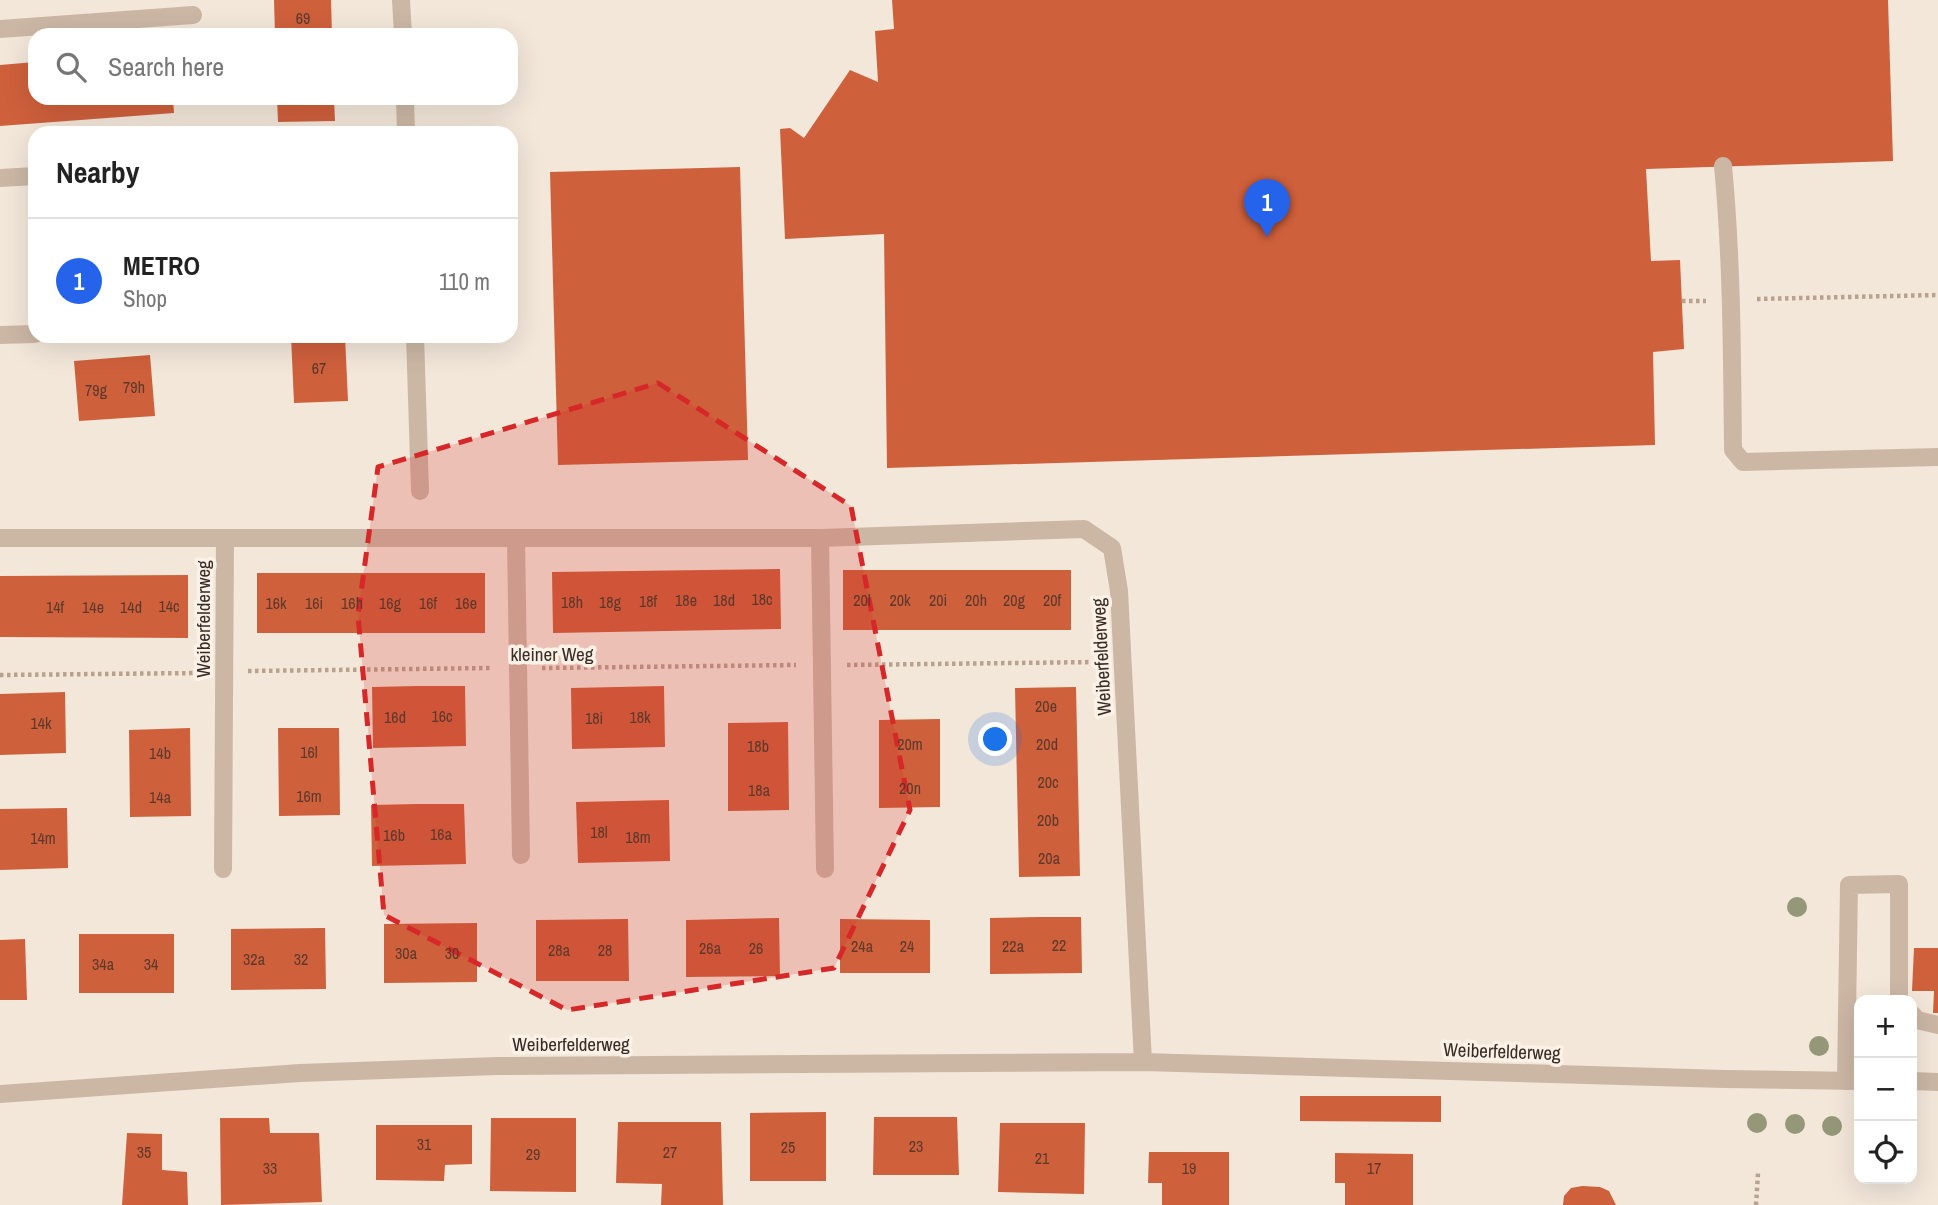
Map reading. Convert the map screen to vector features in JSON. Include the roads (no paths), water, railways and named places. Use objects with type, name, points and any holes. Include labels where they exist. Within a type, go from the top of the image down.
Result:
[{"type":"street","points":[[401,0],[403,28]]},
{"type":"street","points":[[0,29],[193,15]]},
{"type":"street","points":[[405,105],[407,126]]},
{"type":"street","points":[[1723,166],[1732,300],[1733,450],[1743,462],[1938,457]]},
{"type":"street","points":[[0,178],[28,176]]},
{"type":"street","points":[[0,335],[28,334]]},
{"type":"street","points":[[415,343],[420,491]]},
{"type":"street","name":"Weiberfelderweg","points":[[0,538],[820,538],[1084,528],[1112,548],[1119,590],[1143,1062]]},
{"type":"street","name":"Weiberfelderweg","points":[[223,869],[225,538]]},
{"type":"street","points":[[820,538],[825,869]]},
{"type":"street","points":[[516,539],[521,855]]},
{"type":"street","points":[[1853,1081],[1849,885],[1899,884],[1899,995]]},
{"type":"street","points":[[1917,1020],[1938,1025]]},
{"type":"street","name":"Weiberfelderweg","points":[[0,1094],[300,1073],[497,1066],[1143,1062],[1853,1081]]},
{"type":"street","points":[[1917,1082],[1938,1082]]},
{"type":"place","name":"METRO","points":[[1267,237]]}]
